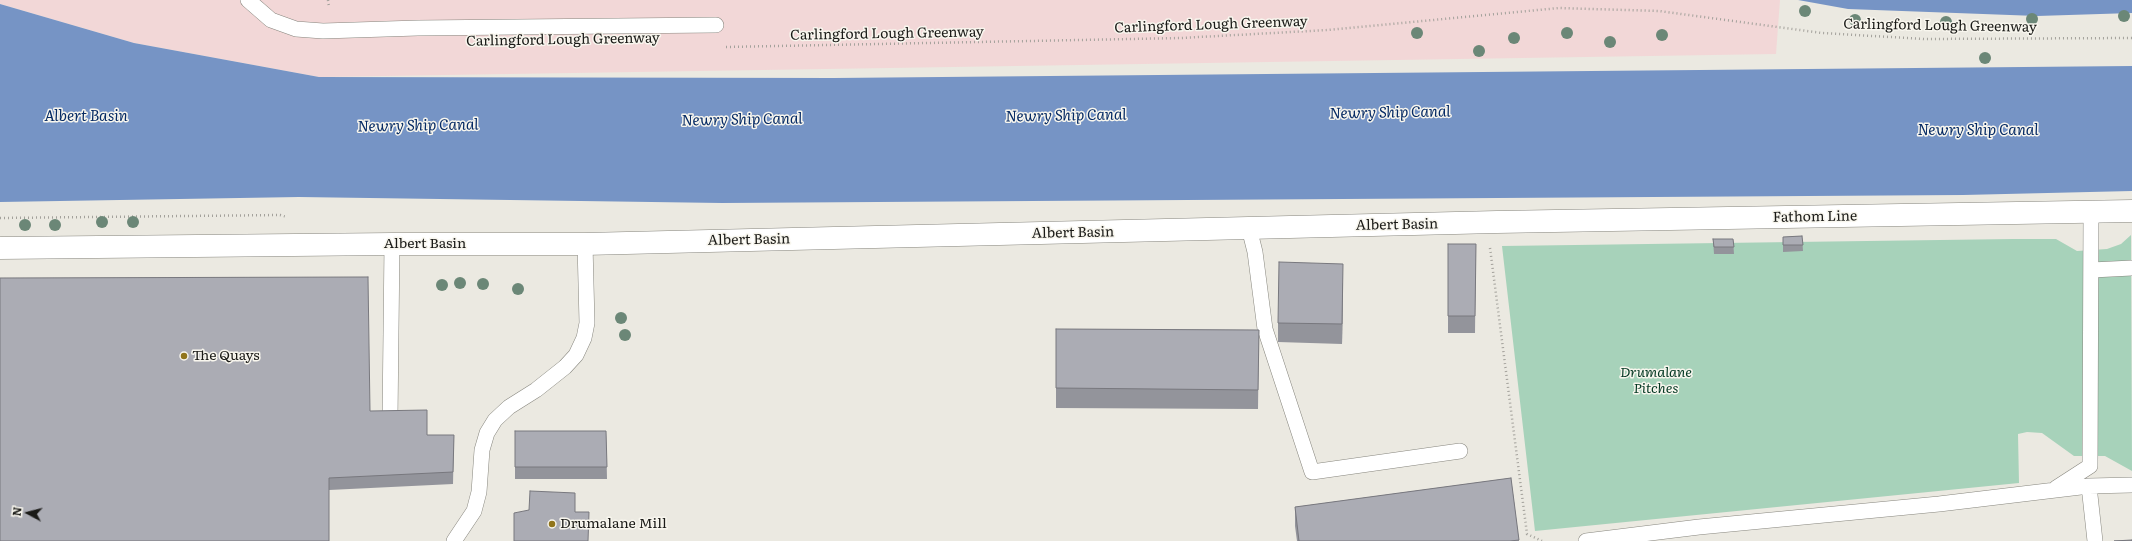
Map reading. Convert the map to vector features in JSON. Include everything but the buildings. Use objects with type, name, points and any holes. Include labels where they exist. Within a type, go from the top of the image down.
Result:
[{"type":"street","name":"Fathom Line","points":[[1493,232],[2132,211]]},
{"type":"street","name":"Albert Basin","points":[[0,248],[392,244],[585,244],[1249,228],[1493,232]]},
{"type":"lane","points":[[248,0],[271,20],[296,29],[331,31],[396,28],[716,25]]},
{"type":"lane","points":[[2054,490],[2090,466],[2092,270],[2091,212]]},
{"type":"lane","points":[[1249,228],[1255,252],[1265,329],[1312,472],[1460,451]]},
{"type":"lane","points":[[390,419],[392,244]]},
{"type":"lane","points":[[454,541],[474,511],[479,492],[482,450],[487,433],[495,420],[565,367],[576,355],[584,338],[587,323],[585,244]]},
{"type":"lane","points":[[2092,270],[2132,268]]},
{"type":"lane","points":[[1586,541],[1707,526],[1939,504],[2089,486],[2132,485]]},
{"type":"lane","points":[[2089,486],[2095,541]]},
{"type":"path","points":[[328,0],[331,31]]},
{"type":"path","name":"Carlingford Lough Greenway","points":[[724,47],[1181,38],[1328,30],[1559,8],[1659,11],[1822,33],[1916,38],[2132,38]]},
{"type":"path","points":[[0,218],[280,215],[293,220]]},
{"type":"path","points":[[1493,232],[1527,534],[1542,541]]},
{"type":"shaded area","points":[[0,0],[1780,0],[1776,54],[319,77],[134,43],[0,4]]},
{"type":"green space","name":"Drumalane Pitches","points":[[2131,235],[2132,471],[2105,456],[2074,456],[2042,433],[2027,432],[2018,434],[2019,483],[1535,531],[1502,246],[2056,239],[2077,251],[2107,249],[2121,244]]},
{"type":"water","points":[[1798,0],[2132,0],[2132,13],[2037,16],[1848,9]]},
{"type":"water","name":"Newry Ship Canal","points":[[0,4],[134,43],[319,77],[834,78],[2132,66],[2132,191],[1963,195],[722,203],[299,197],[0,202]]},
{"type":"place","name":"The Quays","points":[[184,356]]},
{"type":"place","name":"Drumalane Mill","points":[[552,524]]}]
